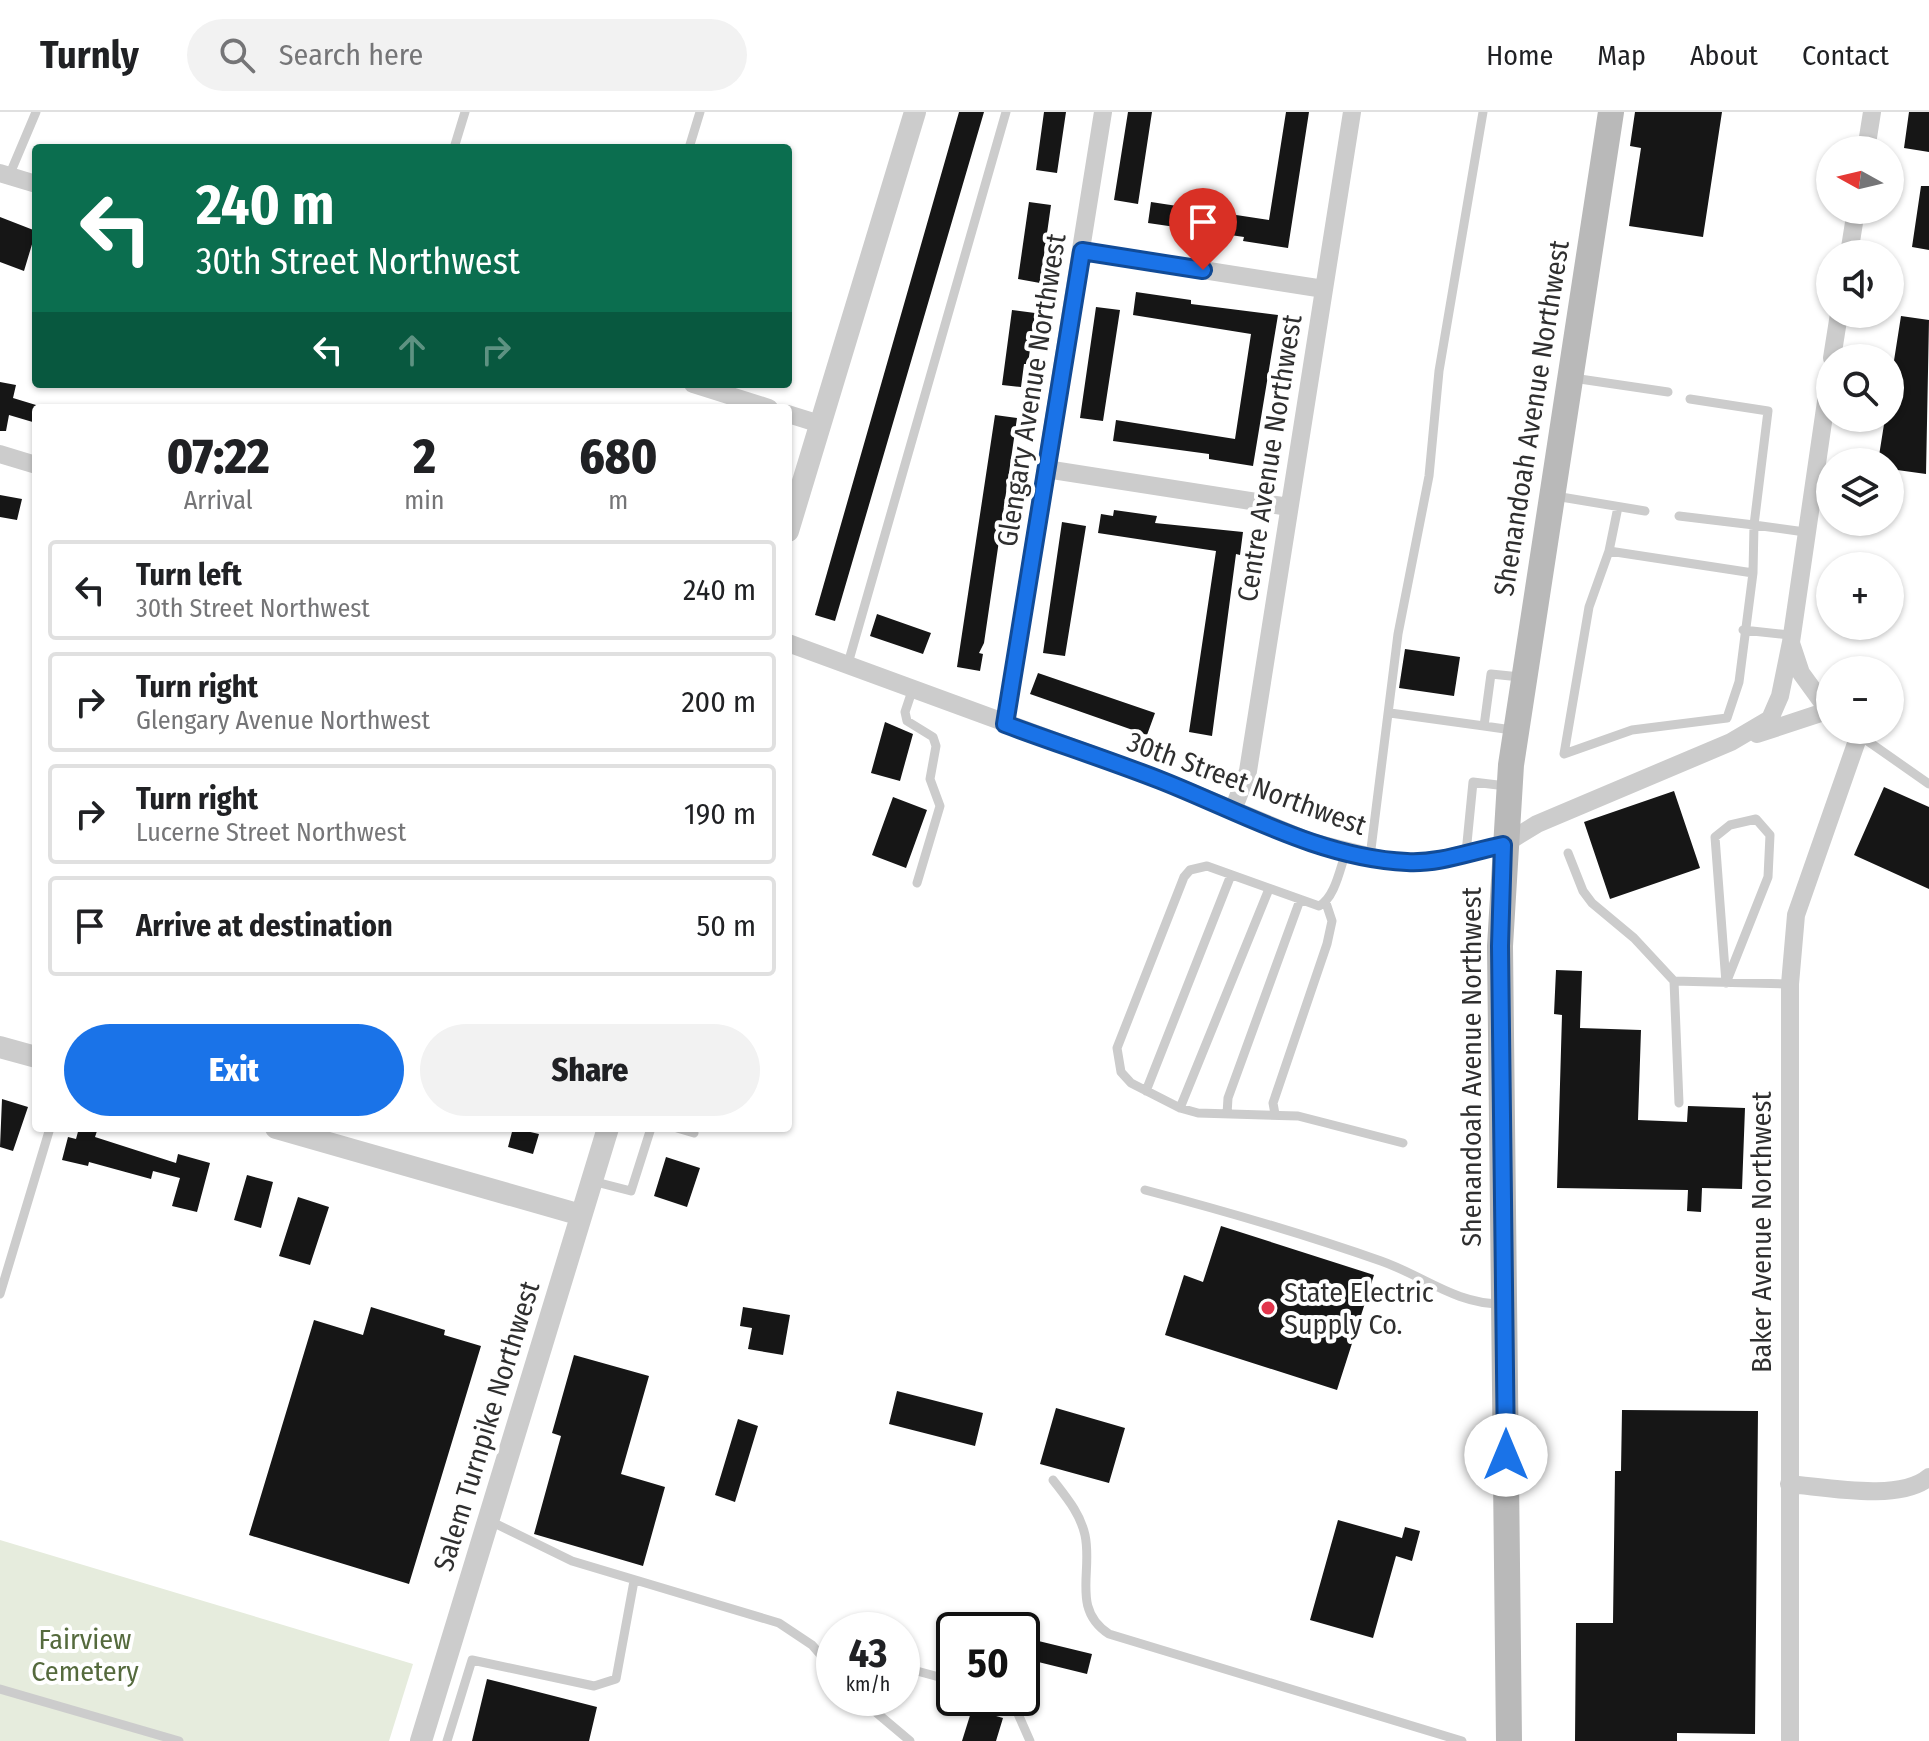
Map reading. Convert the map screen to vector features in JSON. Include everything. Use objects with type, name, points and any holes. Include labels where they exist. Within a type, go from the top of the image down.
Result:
[{"type":"main road","name":"Shenandoah Avenue Northwest","points":[[1509,1741],[1500,946],[1503,845],[1515,731],[1611,112]]},
{"type":"street","points":[[792,518],[915,112]]},
{"type":"street","name":"Glengary Avenue Northwest","points":[[1005,724],[1103,112]]},
{"type":"street","name":"Centre Avenue Northwest","points":[[1233,810],[1248,771],[1352,112]]},
{"type":"street","points":[[1868,136],[1872,112]]},
{"type":"street","points":[[5,174],[32,183]]},
{"type":"street","points":[[1082,251],[1324,289]]},
{"type":"street","points":[[706,388],[756,404]]},
{"type":"street","points":[[792,415],[820,424]]},
{"type":"street","points":[[1791,639],[1821,432]]},
{"type":"street","points":[[0,454],[32,464]]},
{"type":"street","points":[[1046,469],[1289,507]]},
{"type":"street","name":"30th Street Northwest","points":[[792,645],[1311,842],[1346,852],[1411,863],[1503,845],[1537,824],[1731,742],[1761,726],[1777,707],[1791,639]]},
{"type":"street","name":"30th Street Northwest","points":[[1791,639],[1801,673],[1816,694]]},
{"type":"street","name":"30th Street Northwest","points":[[1731,742],[1816,716]]},
{"type":"street","name":"Baker Avenue Northwest","points":[[1790,1741],[1790,984],[1796,915],[1852,744]]},
{"type":"street","points":[[1,1049],[32,1056]]},
{"type":"street","points":[[290,1132],[581,1215]]},
{"type":"street","name":"Salem Turnpike Northwest","points":[[421,1741],[607,1132]]},
{"type":"street","points":[[1789,1484],[1892,1491],[1911,1488],[1929,1477]]},
{"type":"lane","points":[[5,174],[36,112]]},
{"type":"lane","points":[[455,144],[465,112]]},
{"type":"lane","points":[[690,144],[700,112]]},
{"type":"lane","points":[[847,667],[1006,112]]},
{"type":"lane","points":[[1370,857],[1398,634],[1433,449],[1439,371],[1483,112]]},
{"type":"lane","points":[[1570,378],[1668,392]]},
{"type":"lane","points":[[1618,507],[1609,551],[1589,607],[1564,754],[1632,730],[1727,718],[1739,682],[1768,411],[1690,399]]},
{"type":"lane","points":[[1551,496],[1645,511]]},
{"type":"lane","points":[[1679,516],[1805,532]]},
{"type":"lane","points":[[1609,551],[1753,573]]},
{"type":"lane","points":[[1743,630],[1791,639]]},
{"type":"lane","points":[[1484,726],[1491,674],[1523,677]]},
{"type":"lane","points":[[912,691],[905,712],[907,721],[933,737],[936,746],[930,779],[940,806],[917,883]]},
{"type":"lane","points":[[1390,713],[1515,731]]},
{"type":"lane","points":[[1873,744],[1929,784]]},
{"type":"lane","points":[[1466,853],[1473,782],[1509,787]]},
{"type":"lane","points":[[1756,819],[1770,835],[1768,877],[1726,983],[1715,837],[1730,825],[1756,819]]},
{"type":"lane","points":[[1275,1114],[1273,1103],[1327,944],[1332,921],[1326,903],[1346,852]]},
{"type":"lane","points":[[1568,853],[1583,891],[1592,903],[1634,938],[1674,981],[1679,1103]]},
{"type":"lane","points":[[1326,903],[1314,905],[1207,866],[1190,870],[1184,877],[1117,1048],[1121,1072],[1131,1083],[1180,1108],[1227,1114],[1298,1116],[1403,1143]]},
{"type":"lane","points":[[1146,1091],[1231,875]]},
{"type":"lane","points":[[1180,1108],[1269,889]]},
{"type":"lane","points":[[1227,1114],[1228,1098],[1300,900]]},
{"type":"lane","points":[[1674,981],[1790,984]]},
{"type":"lane","points":[[0,1294],[49,1132]]},
{"type":"lane","points":[[592,1181],[631,1191],[650,1132]]},
{"type":"lane","points":[[1145,1190],[1259,1220],[1370,1257],[1463,1300],[1505,1304]]},
{"type":"lane","points":[[1053,1480],[1069,1501],[1084,1532],[1085,1605],[1091,1618],[1109,1634],[1462,1741]]},
{"type":"lane","points":[[488,1520],[572,1561],[779,1623],[816,1650]]},
{"type":"lane","points":[[448,1652],[594,1686],[616,1679],[634,1581]]},
{"type":"lane","points":[[447,1741],[472,1660]]},
{"type":"lane","points":[[0,1689],[179,1741]]},
{"type":"lane","points":[[880,1716],[910,1741]]},
{"type":"lane","points":[[1019,1716],[1030,1741]]},
{"type":"green space","name":"Fairview Cemetery","points":[[0,1540],[413,1664],[389,1741],[0,1741]]},
{"type":"building","points":[[959,112],[984,112],[835,621],[815,615]]},
{"type":"building","points":[[1044,112],[1066,112],[1057,173],[1036,170]]},
{"type":"building","points":[[1128,112],[1152,112],[1138,204],[1114,200]]},
{"type":"building","points":[[1286,112],[1309,112],[1288,248],[1243,241],[1244,237],[1148,223],[1151,202],[1269,220]]},
{"type":"building","points":[[1635,112],[1722,112],[1703,237],[1629,226],[1641,148],[1630,146]]},
{"type":"building","points":[[1909,112],[1929,112],[1929,152],[1904,148]]},
{"type":"building","points":[[1921,186],[1929,186],[1929,250],[1912,247]]},
{"type":"building","points":[[1029,202],[1051,205],[1040,283],[1018,279]]},
{"type":"building","points":[[0,217],[32,229],[32,244],[24,271],[0,262]]},
{"type":"building","points":[[1136,292],[1191,300],[1191,304],[1278,315],[1253,466],[1209,459],[1209,454],[1113,441],[1116,420],[1235,439],[1251,334],[1133,315]]},
{"type":"building","points":[[1096,307],[1120,310],[1103,421],[1080,418]]},
{"type":"building","points":[[1012,310],[1035,313],[1028,364],[1024,364],[1021,387],[1002,385]]},
{"type":"building","points":[[1904,316],[1929,320],[1926,474],[1904,471],[1904,448],[1880,448],[1883,432],[1904,432],[1904,344],[1897,344],[1899,328],[1904,328]]},
{"type":"building","points":[[0,382],[16,385],[13,398],[33,404],[32,422],[9,415],[6,431],[0,431]]},
{"type":"building","points":[[995,415],[1017,418],[984,643],[979,653],[983,654],[980,671],[957,667]]},
{"type":"building","points":[[0,495],[22,499],[17,520],[0,517]]},
{"type":"building","points":[[1114,510],[1157,516],[1155,523],[1243,532],[1240,555],[1236,554],[1212,736],[1189,732],[1216,551],[1098,533],[1101,514],[1113,516]]},
{"type":"building","points":[[1062,522],[1086,526],[1065,656],[1043,653]]},
{"type":"building","points":[[877,614],[931,633],[923,654],[870,636]]},
{"type":"building","points":[[1405,649],[1460,657],[1454,696],[1399,688]]},
{"type":"building","points":[[1038,673],[1155,713],[1147,735],[1030,694]]},
{"type":"building","points":[[885,722],[913,734],[900,781],[871,773]]},
{"type":"building","points":[[1884,787],[1929,807],[1929,889],[1854,855]]},
{"type":"building","points":[[1674,791],[1700,868],[1610,899],[1584,822]]},
{"type":"building","points":[[893,797],[927,810],[906,868],[872,855]]},
{"type":"building","points":[[1556,970],[1582,971],[1580,1028],[1641,1030],[1638,1120],[1687,1122],[1688,1106],[1745,1108],[1742,1189],[1702,1188],[1701,1212],[1687,1211],[1688,1190],[1557,1188],[1562,1015],[1554,1014]]},
{"type":"building","points":[[2,1099],[28,1107],[13,1151],[0,1147]]},
{"type":"building","points":[[78,1132],[97,1132],[95,1137],[176,1163],[178,1154],[210,1163],[197,1212],[172,1206],[180,1178],[153,1171],[151,1179],[89,1162],[88,1166],[62,1160],[68,1137],[76,1139]]},
{"type":"building","points":[[512,1132],[539,1134],[533,1154],[508,1147]]},
{"type":"building","points":[[666,1157],[700,1168],[687,1207],[654,1196]]},
{"type":"building","points":[[247,1175],[273,1182],[261,1228],[234,1220]]},
{"type":"building","points":[[298,1197],[329,1207],[310,1265],[279,1256]]},
{"type":"building","name":"State Electric Supply Co.","points":[[1221,1226],[1374,1275],[1337,1390],[1165,1335],[1184,1275],[1203,1282]]},
{"type":"building","points":[[371,1307],[445,1330],[444,1335],[481,1346],[409,1584],[249,1535],[314,1320],[363,1335]]},
{"type":"building","points":[[743,1307],[790,1315],[783,1355],[748,1349],[752,1328],[740,1326]]},
{"type":"building","points":[[574,1355],[649,1376],[621,1474],[665,1487],[643,1566],[534,1534],[561,1436],[552,1433]]},
{"type":"building","points":[[897,1391],[983,1413],[975,1446],[889,1424]]},
{"type":"building","points":[[1056,1408],[1125,1428],[1109,1483],[1040,1464]]},
{"type":"building","points":[[1622,1410],[1758,1411],[1755,1734],[1677,1733],[1677,1741],[1575,1741],[1576,1623],[1613,1623],[1615,1471],[1621,1471]]},
{"type":"building","points":[[738,1419],[758,1426],[735,1502],[715,1495]]},
{"type":"building","points":[[1338,1520],[1402,1538],[1405,1527],[1420,1531],[1412,1561],[1396,1556],[1373,1638],[1310,1620]]},
{"type":"building","points":[[1040,1641],[1092,1654],[1087,1674],[1040,1662]]},
{"type":"building","points":[[487,1679],[597,1707],[589,1741],[472,1741]]},
{"type":"building","points":[[970,1716],[1003,1718],[996,1741],[962,1741]]},
{"type":"place","name":"State Electric Supply Co.","points":[[1268,1308]]},
{"type":"route","points":[[1203,270],[1082,251],[1005,724],[1159,779],[1311,842],[1346,852],[1411,863],[1503,845],[1500,946],[1506,1455]]}]
